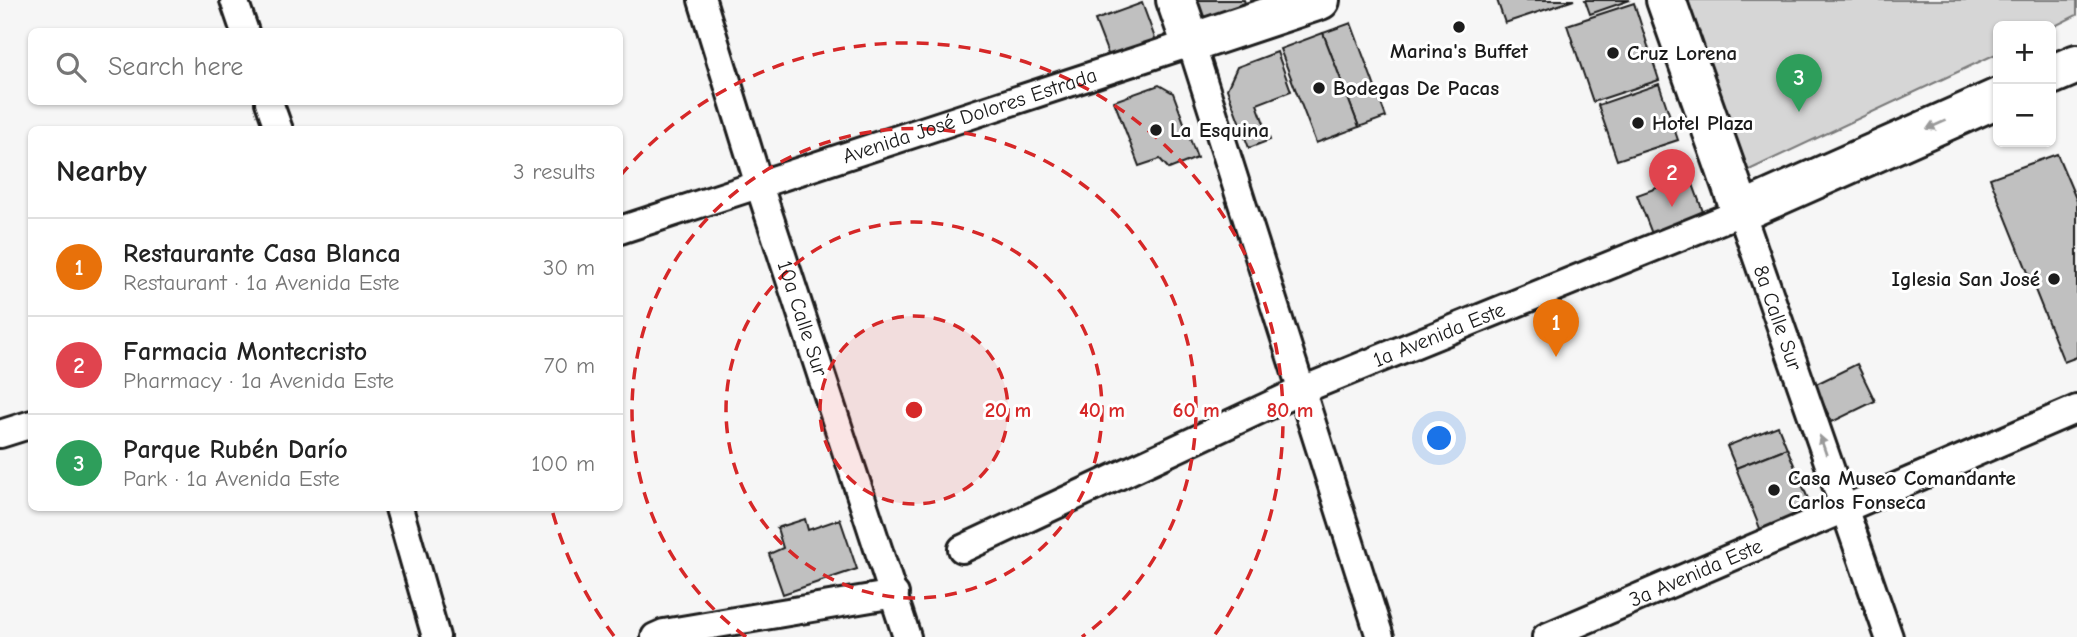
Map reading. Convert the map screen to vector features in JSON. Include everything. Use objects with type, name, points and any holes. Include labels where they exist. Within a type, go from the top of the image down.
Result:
[{"type":"street","points":[[234,0],[244,28]]},
{"type":"street","name":"10a Calle Sur","points":[[702,0],[759,184],[908,637]]},
{"type":"street","points":[[1176,0],[1380,637]]},
{"type":"street","name":"Avenida José Dolores Estrada","points":[[623,229],[1320,0]]},
{"type":"street","name":"8a Calle Sur","points":[[1666,0],[1889,637]]},
{"type":"street","points":[[2056,73],[2077,64]]},
{"type":"street","name":"1a Avenida Este","points":[[962,549],[1300,391],[1741,212],[1993,100]]},
{"type":"street","points":[[270,105],[278,126]]},
{"type":"street","name":"3a Avenida Este","points":[[1545,637],[2077,409]]},
{"type":"street","points":[[0,435],[28,425]]},
{"type":"street","points":[[400,511],[436,637]]},
{"type":"street","points":[[655,637],[664,633],[895,594]]},
{"type":"shaded area","points":[[1687,0],[2077,0],[2077,15],[2056,26],[2056,21],[1993,21],[1993,55],[1747,171]]},
{"type":"building","points":[[1197,0],[1244,0],[1247,9],[1212,21],[1202,15]]},
{"type":"building","points":[[1497,0],[1574,0],[1505,23]]},
{"type":"building","points":[[1585,0],[1630,0],[1590,14]]},
{"type":"building","points":[[1142,3],[1156,41],[1113,67],[1095,20]]},
{"type":"building","name":"Cruz Lorena","points":[[1634,3],[1659,80],[1593,102],[1567,25]]},
{"type":"building","points":[[1351,23],[1386,117],[1359,127],[1323,33]]},
{"type":"building","name":"Bodegas De Pacas","points":[[1323,33],[1359,127],[1316,143],[1280,49]]},
{"type":"building","points":[[1277,52],[1291,91],[1257,104],[1270,140],[1249,148],[1227,89],[1237,67]]},
{"type":"building","name":"Hotel Plaza","points":[[1659,84],[1678,140],[1617,160],[1598,105]]},
{"type":"building","name":"La Esquina","points":[[1159,85],[1173,93],[1197,158],[1169,169],[1160,159],[1139,166],[1114,101]]},
{"type":"building","name":"Iglesia San José","points":[[2057,154],[2077,201],[2077,357],[2064,362],[1990,178]]},
{"type":"building","points":[[1690,176],[1706,220],[1654,239],[1637,195]]},
{"type":"building","points":[[1857,364],[1875,401],[1832,422],[1814,385]]},
{"type":"building","points":[[1778,426],[1787,448],[1736,468],[1727,446]]},
{"type":"building","name":"Casa Museo Comandante Carlos Fonseca","points":[[1787,448],[1813,511],[1761,531],[1736,468]]},
{"type":"building","points":[[805,519],[808,530],[840,519],[857,569],[783,594],[769,554],[783,548],[777,528]]},
{"type":"place","name":"Marina's Buffet","points":[[1459,27]]},
{"type":"place","name":"Cruz Lorena","points":[[1613,53]]},
{"type":"place","name":"Bodegas De Pacas","points":[[1319,88]]},
{"type":"place","name":"Parque Rubén Darío","points":[[1799,112]]},
{"type":"place","name":"Hotel Plaza","points":[[1638,123]]},
{"type":"place","name":"La Esquina","points":[[1156,130]]},
{"type":"place","name":"Farmacia Montecristo","points":[[1672,207]]},
{"type":"place","name":"Iglesia San José","points":[[2054,279]]},
{"type":"place","name":"Restaurante Casa Blanca","points":[[1556,357]]},
{"type":"place","name":"Casa Museo Comandante Carlos Fonseca","points":[[1774,490]]}]
